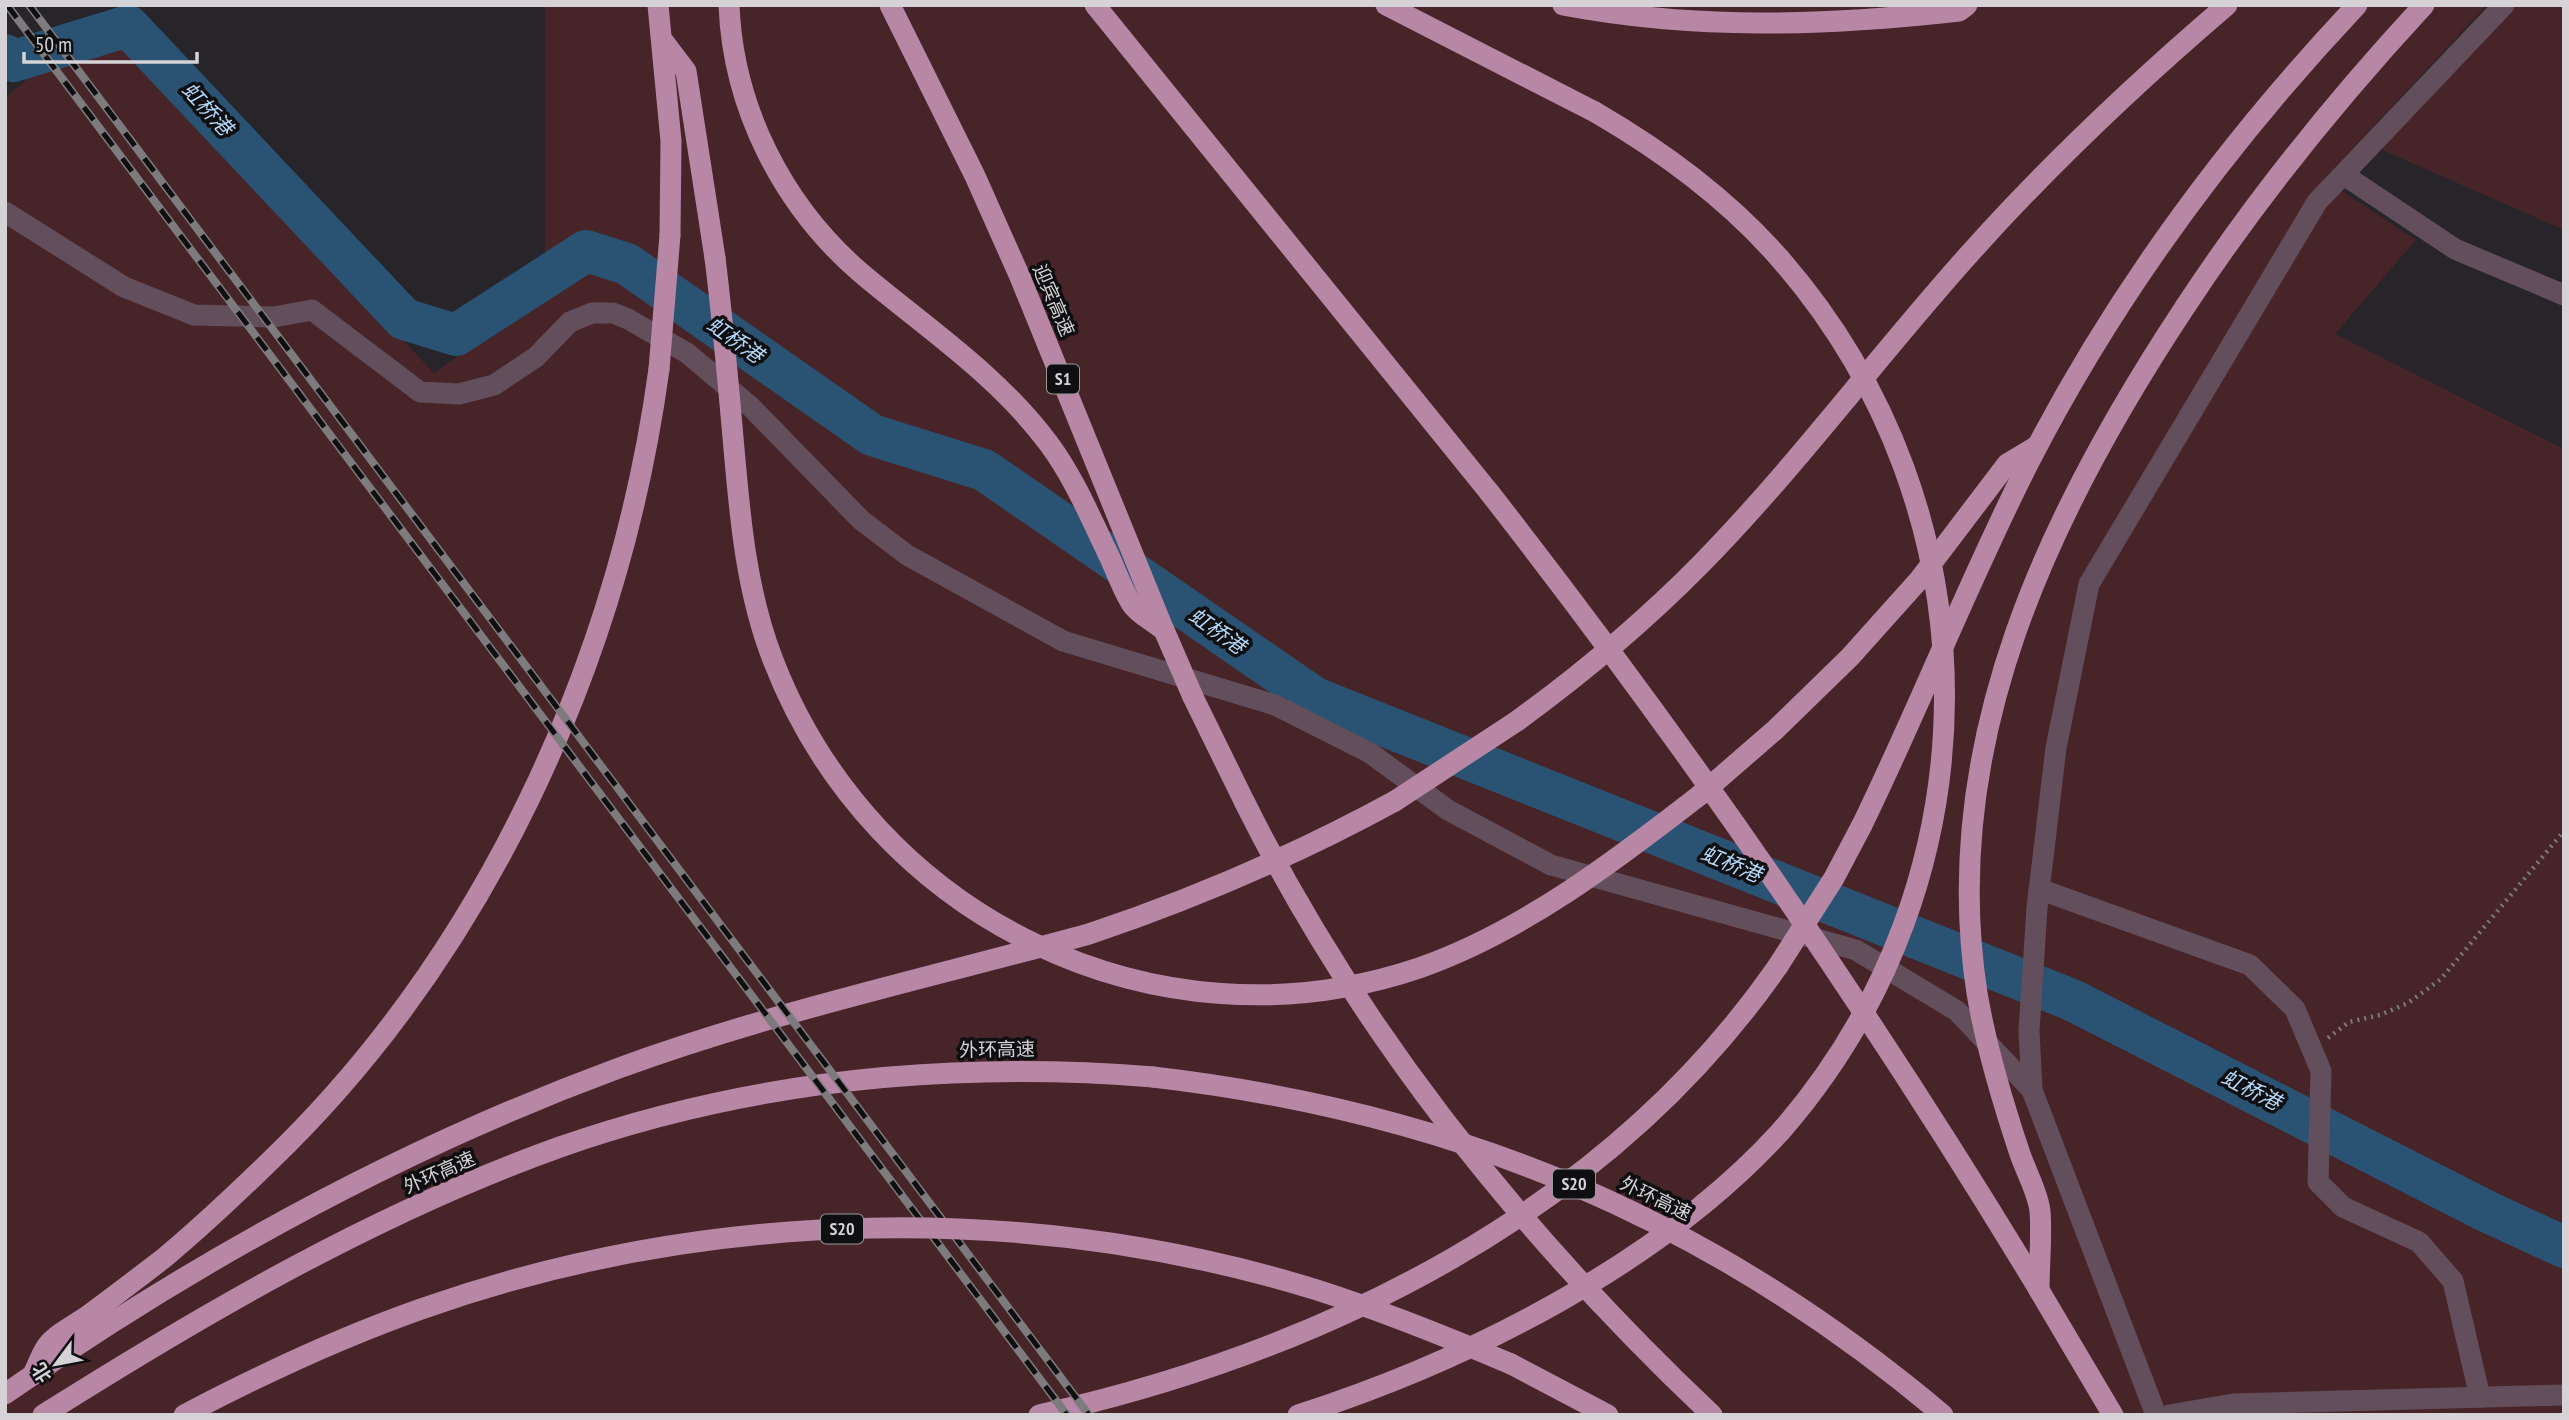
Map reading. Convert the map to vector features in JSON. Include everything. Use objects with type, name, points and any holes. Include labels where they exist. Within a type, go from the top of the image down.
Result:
[{"type":"highway","points":[[33,1374],[47,1345],[166,1256],[274,1158],[369,1050],[453,933],[524,807],[582,675],[625,542],[643,463],[659,369],[670,235],[671,141],[658,5]]},
{"type":"highway","points":[[729,5],[735,60],[744,95],[755,128],[789,192],[834,248],[981,372],[1032,424],[1077,489],[1132,605],[1164,630]]},
{"type":"highway","name":"迎宾高速","points":[[890,5],[953,131],[1020,276],[1193,697],[1257,828],[1299,902],[1397,1055],[1470,1153],[1546,1245],[1603,1308],[1712,1415]]},
{"type":"highway","points":[[1095,5],[1489,492],[1622,666],[1772,874],[1922,1100],[2113,1415]]},
{"type":"highway","points":[[1298,1415],[1362,1392],[1480,1341],[1613,1269],[1692,1216],[1728,1185],[1781,1131],[1823,1079],[1873,998],[1910,911],[1924,865],[1941,774],[1945,728],[1944,648],[1937,591],[1928,546],[1902,459],[1863,376],[1813,299],[1747,224],[1670,159],[1595,112],[1386,5]]},
{"type":"highway","points":[[1563,5],[1641,17],[1764,24],[1887,19],[1959,11],[1967,5]]},
{"type":"highway","points":[[5,1394],[158,1292],[280,1221],[355,1181],[486,1121],[690,1044],[1089,934],[1151,913],[1273,864],[1395,801],[1517,721],[1606,652],[1702,562],[1747,514],[1971,252],[2033,185],[2146,76],[2227,5]]},
{"type":"highway","points":[[1040,1415],[1143,1388],[1282,1340],[1404,1286],[1457,1258],[1558,1192],[1650,1114],[1724,1036],[1778,966],[1828,888],[1862,825],[1996,530],[2039,444],[2101,335],[2183,212],[2274,96],[2357,5]]},
{"type":"highway","points":[[2039,1290],[2040,1209],[2001,1095],[1978,994],[1970,925],[1969,870],[1975,787],[1991,706],[2025,607],[2088,474],[2185,307],[2266,190],[2318,123],[2424,5]]},
{"type":"highway","points":[[663,40],[686,71],[715,258],[736,478],[750,577],[763,631],[788,696],[829,769],[882,834],[944,890],[1015,935],[1092,968],[1173,988],[1256,995],[1339,988],[1420,967],[1492,935],[1592,874],[1700,795],[1775,730],[1850,657],[1919,580],[2007,464],[2039,444]]},
{"type":"highway","name":"外环高速","points":[[43,1415],[204,1318],[376,1226],[499,1171],[625,1126],[756,1095],[889,1076],[1023,1070],[1153,1077],[1224,1085],[1357,1111],[1422,1129],[1549,1173],[1610,1200],[1730,1262],[1843,1336],[1943,1415]]},
{"type":"highway","name":"S20","points":[[184,1415],[361,1331],[426,1307],[559,1268],[627,1253],[737,1237],[834,1229],[904,1228],[1043,1235],[1126,1246],[1249,1271],[1329,1294],[1447,1336],[1511,1364],[1608,1415]]},
{"type":"street","points":[[2156,1415],[2032,1090],[2029,1031],[2038,899],[2056,748],[2089,584],[2317,202],[2504,5]]},
{"type":"street","points":[[2344,175],[2455,249],[2564,295]]},
{"type":"street","points":[[5,212],[124,287],[194,315],[274,317],[312,310],[420,392],[459,394],[494,385],[536,357],[570,322],[592,313],[613,313],[628,319],[687,354],[751,407],[870,527],[907,555],[1063,641],[1275,705],[1370,753],[1448,810],[1551,865],[1856,950],[1957,1011],[2032,1090]]},
{"type":"street","points":[[2038,899],[2250,965],[2295,1009],[2319,1066],[2318,1182],[2343,1207],[2419,1242],[2453,1280],[2480,1397]]},
{"type":"street","points":[[2169,1415],[2233,1404],[2564,1395]]},
{"type":"path","points":[[2319,1066],[2328,1036],[2349,1022],[2380,1015],[2399,1007],[2441,979],[2564,831]]},
{"type":"shaded area","points":[[545,5],[2487,5],[2324,179],[2416,240],[2335,334],[2564,449],[2564,1415],[5,1415],[5,97],[101,21],[434,373],[545,293]]},
{"type":"shaded area","points":[[2504,5],[2564,5],[2564,230],[2382,150],[2476,28]]},
{"type":"waterway","name":"虹桥港","points":[[5,55],[14,61],[128,26],[404,319],[456,335],[586,251],[627,264],[872,435],[984,470],[1315,698],[2072,1000],[2488,1212],[2564,1247]]},
{"type":"railway","points":[[7,5],[1067,1415]]},
{"type":"railway","points":[[29,5],[1089,1415]]}]
